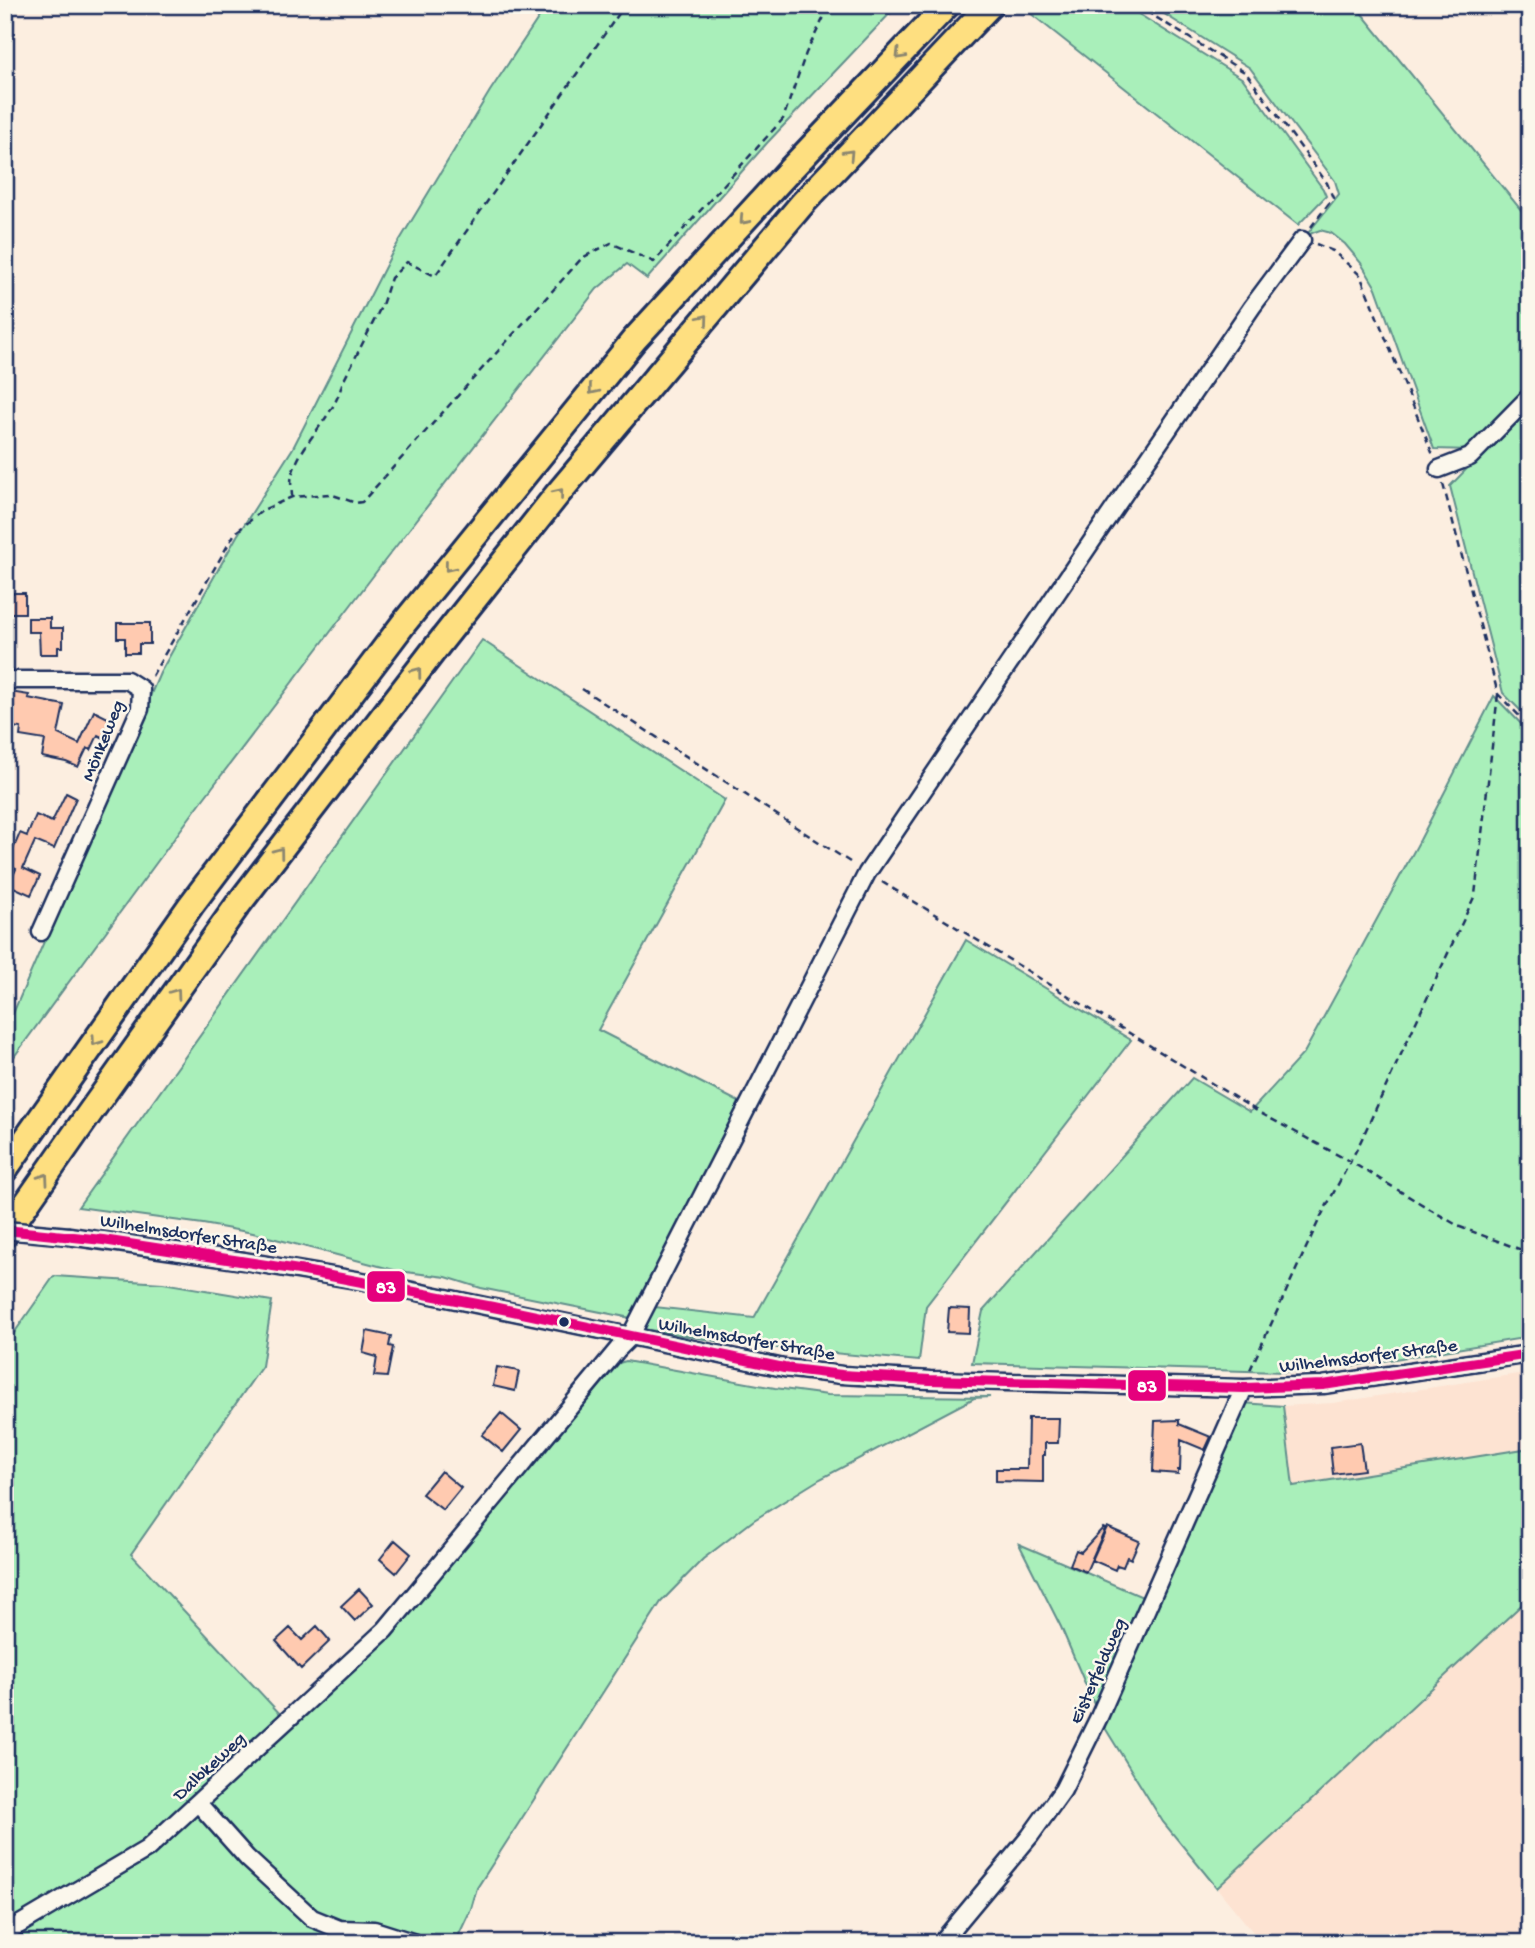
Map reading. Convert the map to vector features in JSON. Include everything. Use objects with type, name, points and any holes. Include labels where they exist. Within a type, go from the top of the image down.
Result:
[{"type":"highway","points":[[5,1169],[191,905],[404,623],[634,340],[788,172],[947,5]]},
{"type":"highway","points":[[5,1232],[237,906],[547,507],[802,204],[990,5]]},
{"type":"street","name":"Dalbkeweg","points":[[5,1933],[147,1849],[384,1630],[630,1337],[867,873],[1252,307],[1301,240]]},
{"type":"street","points":[[1439,469],[1470,457],[1530,396]]},
{"type":"street","name":"Mönkeweg","points":[[5,680],[127,680],[141,690],[140,709],[41,932]]},
{"type":"street","name":"Wilhelmsdorfer Straße","points":[[5,1232],[69,1236],[373,1283],[784,1368],[842,1376],[1244,1388],[1323,1385],[1530,1354]]},
{"type":"street","name":"Eisterfeldweg","points":[[941,1943],[1030,1836],[1063,1790],[1099,1717],[1244,1388]]},
{"type":"street","points":[[198,1802],[247,1858],[312,1918],[339,1929],[374,1930],[415,1943]]},
{"type":"path","points":[[292,497],[291,478],[297,462],[339,398],[342,384],[382,305],[391,278],[407,262],[435,276],[625,5]]},
{"type":"path","points":[[141,690],[157,670],[235,533],[262,510],[292,497],[330,494],[356,503],[362,502],[582,257],[611,243],[654,262],[783,119],[806,53],[830,5]]},
{"type":"path","points":[[1136,5],[1246,74],[1328,183],[1333,198],[1301,240],[1333,251],[1360,275],[1439,469],[1498,694],[1475,895],[1351,1162],[1319,1220],[1250,1368],[1244,1388]]},
{"type":"path","points":[[582,689],[867,873],[1262,1114],[1351,1162],[1460,1227],[1530,1253]]},
{"type":"path","points":[[1498,694],[1530,727]]},
{"type":"shaded area","points":[[1530,1372],[1530,1448],[1292,1486],[1283,1406],[1333,1403]]},
{"type":"shaded area","points":[[1530,1597],[1530,1943],[1262,1943],[1217,1888]]},
{"type":"green space","points":[[547,5],[898,5],[767,143],[647,279],[627,264],[597,289],[201,802],[5,1069],[5,1032],[160,673],[237,536],[293,448],[392,253],[490,91]]},
{"type":"green space","points":[[1038,5],[1124,5],[1243,79],[1326,196],[1298,225],[1030,13]]},
{"type":"green space","points":[[1150,5],[1355,5],[1530,221],[1530,391],[1472,450],[1434,449],[1376,288],[1361,263],[1345,244],[1331,233],[1320,230],[1301,242],[1339,194],[1335,181],[1250,68]]},
{"type":"green space","points":[[1530,404],[1530,720],[1503,693],[1450,486]]},
{"type":"green space","points":[[482,640],[725,800],[598,1030],[741,1103],[631,1318],[481,1288],[446,1277],[398,1271],[253,1233],[78,1207]]},
{"type":"green space","points":[[1494,696],[1530,733],[1530,1337],[1358,1365],[1284,1372],[972,1363],[983,1311],[1192,1078],[1250,1112],[1304,1053],[1420,840]]},
{"type":"green space","points":[[966,940],[1131,1040],[926,1306],[919,1361],[736,1344],[643,1329],[655,1307],[754,1318]]},
{"type":"green space","points":[[54,1276],[163,1283],[272,1301],[262,1366],[131,1554],[282,1716],[146,1841],[5,1924],[5,1346]]},
{"type":"green space","points":[[626,1361],[828,1395],[990,1397],[974,1398],[820,1479],[754,1520],[703,1559],[661,1602],[477,1888],[471,1909],[455,1943],[5,1943],[152,1857],[391,1634],[619,1363]]},
{"type":"green space","points":[[1242,1403],[1283,1406],[1293,1486],[1530,1448],[1530,1597],[1217,1888],[1163,1822],[1102,1723]]},
{"type":"green space","points":[[1019,1544],[1145,1598],[1096,1709],[1061,1627]]},
{"type":"building","points":[[8,593],[25,593],[25,613],[8,613]]},
{"type":"building","points":[[28,618],[50,618],[50,628],[63,628],[63,647],[58,647],[58,654],[40,654],[39,632],[28,632]]},
{"type":"building","points":[[117,623],[150,623],[150,644],[139,644],[139,653],[125,653],[125,638],[117,638]]},
{"type":"building","points":[[10,692],[64,705],[58,734],[79,744],[94,711],[114,721],[106,739],[98,735],[91,750],[87,748],[78,767],[42,757],[45,740],[20,736],[21,728],[5,726],[5,701],[8,702]]},
{"type":"building","points":[[66,793],[76,798],[54,849],[35,841],[23,868],[40,876],[31,895],[9,885],[16,869],[5,864],[5,849],[12,852],[20,833],[27,836],[36,815],[52,822]]},
{"type":"building","points":[[949,1308],[970,1309],[969,1333],[947,1332]]},
{"type":"building","points":[[367,1331],[391,1336],[389,1346],[393,1347],[387,1377],[374,1376],[377,1357],[363,1353]]},
{"type":"building","points":[[497,1367],[519,1371],[515,1391],[493,1386]]},
{"type":"building","points":[[501,1413],[521,1430],[503,1452],[482,1435]]},
{"type":"building","points":[[1028,1418],[1059,1418],[1058,1443],[1045,1443],[1043,1482],[996,1481],[996,1469],[1027,1469]]},
{"type":"building","points":[[1179,1420],[1179,1424],[1211,1437],[1205,1450],[1181,1440],[1178,1474],[1153,1472],[1155,1421]]},
{"type":"building","points":[[1360,1443],[1364,1470],[1333,1474],[1330,1447]]},
{"type":"building","points":[[441,1471],[461,1488],[443,1510],[422,1494]]},
{"type":"building","points":[[1107,1527],[1139,1541],[1131,1559],[1127,1557],[1123,1567],[1117,1565],[1115,1570],[1092,1560]]},
{"type":"building","points":[[1103,1528],[1105,1529],[1086,1572],[1070,1565],[1076,1550],[1081,1552]]},
{"type":"building","points":[[395,1540],[411,1554],[396,1573],[380,1559]]},
{"type":"building","points":[[359,1589],[373,1604],[355,1621],[341,1606]]},
{"type":"building","points":[[317,1626],[330,1641],[301,1669],[276,1641],[290,1628],[302,1640]]},
{"type":"transit line","name":"83","points":[[5,1230],[103,1240],[299,1270],[493,1307],[784,1368],[842,1375],[930,1380],[1244,1388],[1323,1385],[1530,1354]]}]
